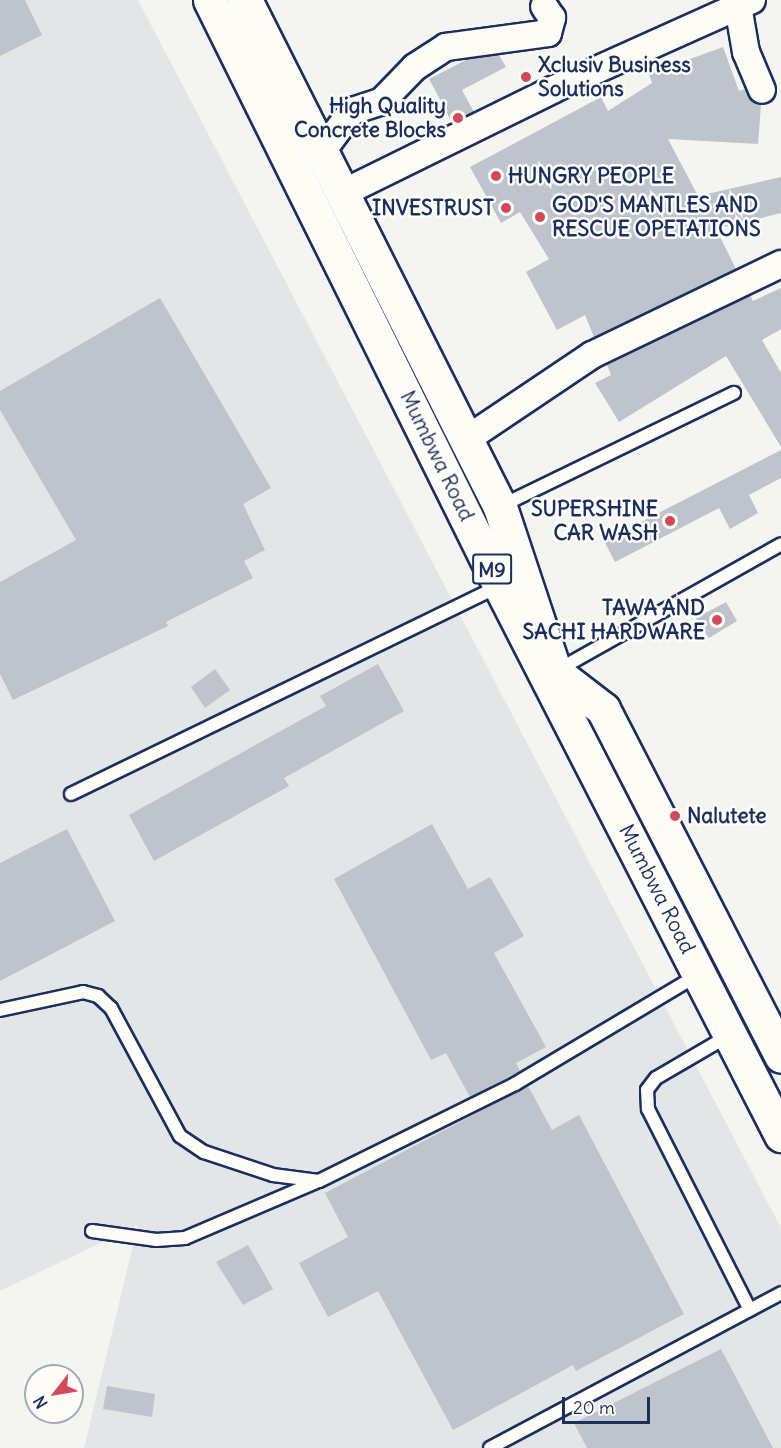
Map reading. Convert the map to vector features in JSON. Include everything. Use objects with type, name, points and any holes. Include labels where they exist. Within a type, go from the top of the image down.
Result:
[{"type":"main road","name":"Mumbwa Road","points":[[210,0],[500,586],[781,1135]]},
{"type":"main road","name":"Mumbwa Road","points":[[245,0],[323,150],[500,507],[555,672],[603,709],[781,1056]]},
{"type":"street","points":[[343,193],[555,89],[742,2],[746,52],[762,90]]},
{"type":"street","points":[[323,150],[352,111],[382,101],[415,67],[446,47],[548,33],[552,18],[544,6]]},
{"type":"street","points":[[467,439],[592,355],[781,264]]},
{"type":"lane","points":[[500,507],[734,393]]},
{"type":"lane","points":[[555,672],[781,544]]},
{"type":"lane","points":[[71,794],[500,586]]},
{"type":"lane","points":[[92,1231],[156,1240],[185,1238],[320,1181],[515,1084],[699,974]]},
{"type":"lane","points":[[0,1010],[83,992],[98,996],[111,1008],[180,1136],[204,1152],[273,1175],[320,1181]]},
{"type":"lane","points":[[730,1035],[656,1078],[646,1090],[648,1108],[750,1310]]},
{"type":"lane","points":[[490,1448],[781,1293]]},
{"type":"shaded area","points":[[0,0],[138,0],[781,1228],[781,1448],[84,1448],[138,1225],[0,1291]]},
{"type":"building","points":[[0,0],[25,0],[42,35],[0,56]]},
{"type":"building","points":[[723,47],[739,91],[745,89],[753,102],[761,105],[758,144],[668,139],[698,196],[781,177],[781,213],[716,229],[736,269],[594,337],[585,315],[557,330],[526,272],[549,259],[520,212],[501,223],[470,167],[601,97],[608,111],[652,83],[649,74]]},
{"type":"building","points":[[499,55],[506,67],[462,90],[474,112],[452,122],[429,79],[468,59]]},
{"type":"building","points":[[781,288],[781,329],[762,340],[781,373],[781,447],[726,356],[619,422],[595,383],[611,375],[607,365],[750,295],[753,301]]},
{"type":"building","points":[[160,298],[271,488],[243,504],[265,550],[244,561],[253,578],[166,622],[168,626],[13,700],[0,674],[0,582],[76,540],[0,410],[0,391]]},
{"type":"building","points":[[781,450],[781,478],[749,495],[758,513],[730,529],[719,508],[615,562],[604,541]]},
{"type":"building","name":"TAWA AND SACHI HARDWARE","points":[[726,602],[737,621],[709,638],[696,618]]},
{"type":"building","points":[[378,664],[404,711],[284,778],[289,786],[154,861],[129,815],[326,706],[320,696]]},
{"type":"building","points":[[215,669],[230,690],[205,708],[191,687]]},
{"type":"building","points":[[432,824],[468,889],[490,877],[524,936],[494,953],[546,1047],[516,1063],[520,1071],[470,1097],[446,1053],[431,1060],[334,879]]},
{"type":"building","points":[[67,829],[115,921],[0,981],[0,863]]},
{"type":"building","points":[[528,1086],[552,1130],[579,1115],[684,1314],[576,1371],[573,1365],[453,1430],[378,1291],[328,1317],[299,1263],[348,1237],[325,1193]]},
{"type":"building","points":[[248,1245],[273,1289],[243,1305],[216,1262]]},
{"type":"building","points":[[721,1349],[773,1448],[587,1448],[574,1423]]},
{"type":"building","points":[[107,1386],[155,1394],[152,1417],[103,1409]]},
{"type":"place","name":"Xclusiv Business Solutions","points":[[526,77]]},
{"type":"place","name":"High Quality Concrete Blocks","points":[[458,118]]},
{"type":"place","name":"HUNGRY PEOPLE","points":[[496,176]]},
{"type":"place","name":"INVESTRUST","points":[[506,208]]},
{"type":"place","name":"GOD'S MANTLES AND RESCUE OPETATIONS","points":[[540,217]]},
{"type":"place","name":"SUPERSHINE CAR WASH","points":[[670,521]]},
{"type":"place","name":"TAWA AND SACHI HARDWARE","points":[[717,620]]},
{"type":"place","name":"Nalutete","points":[[675,816]]}]
